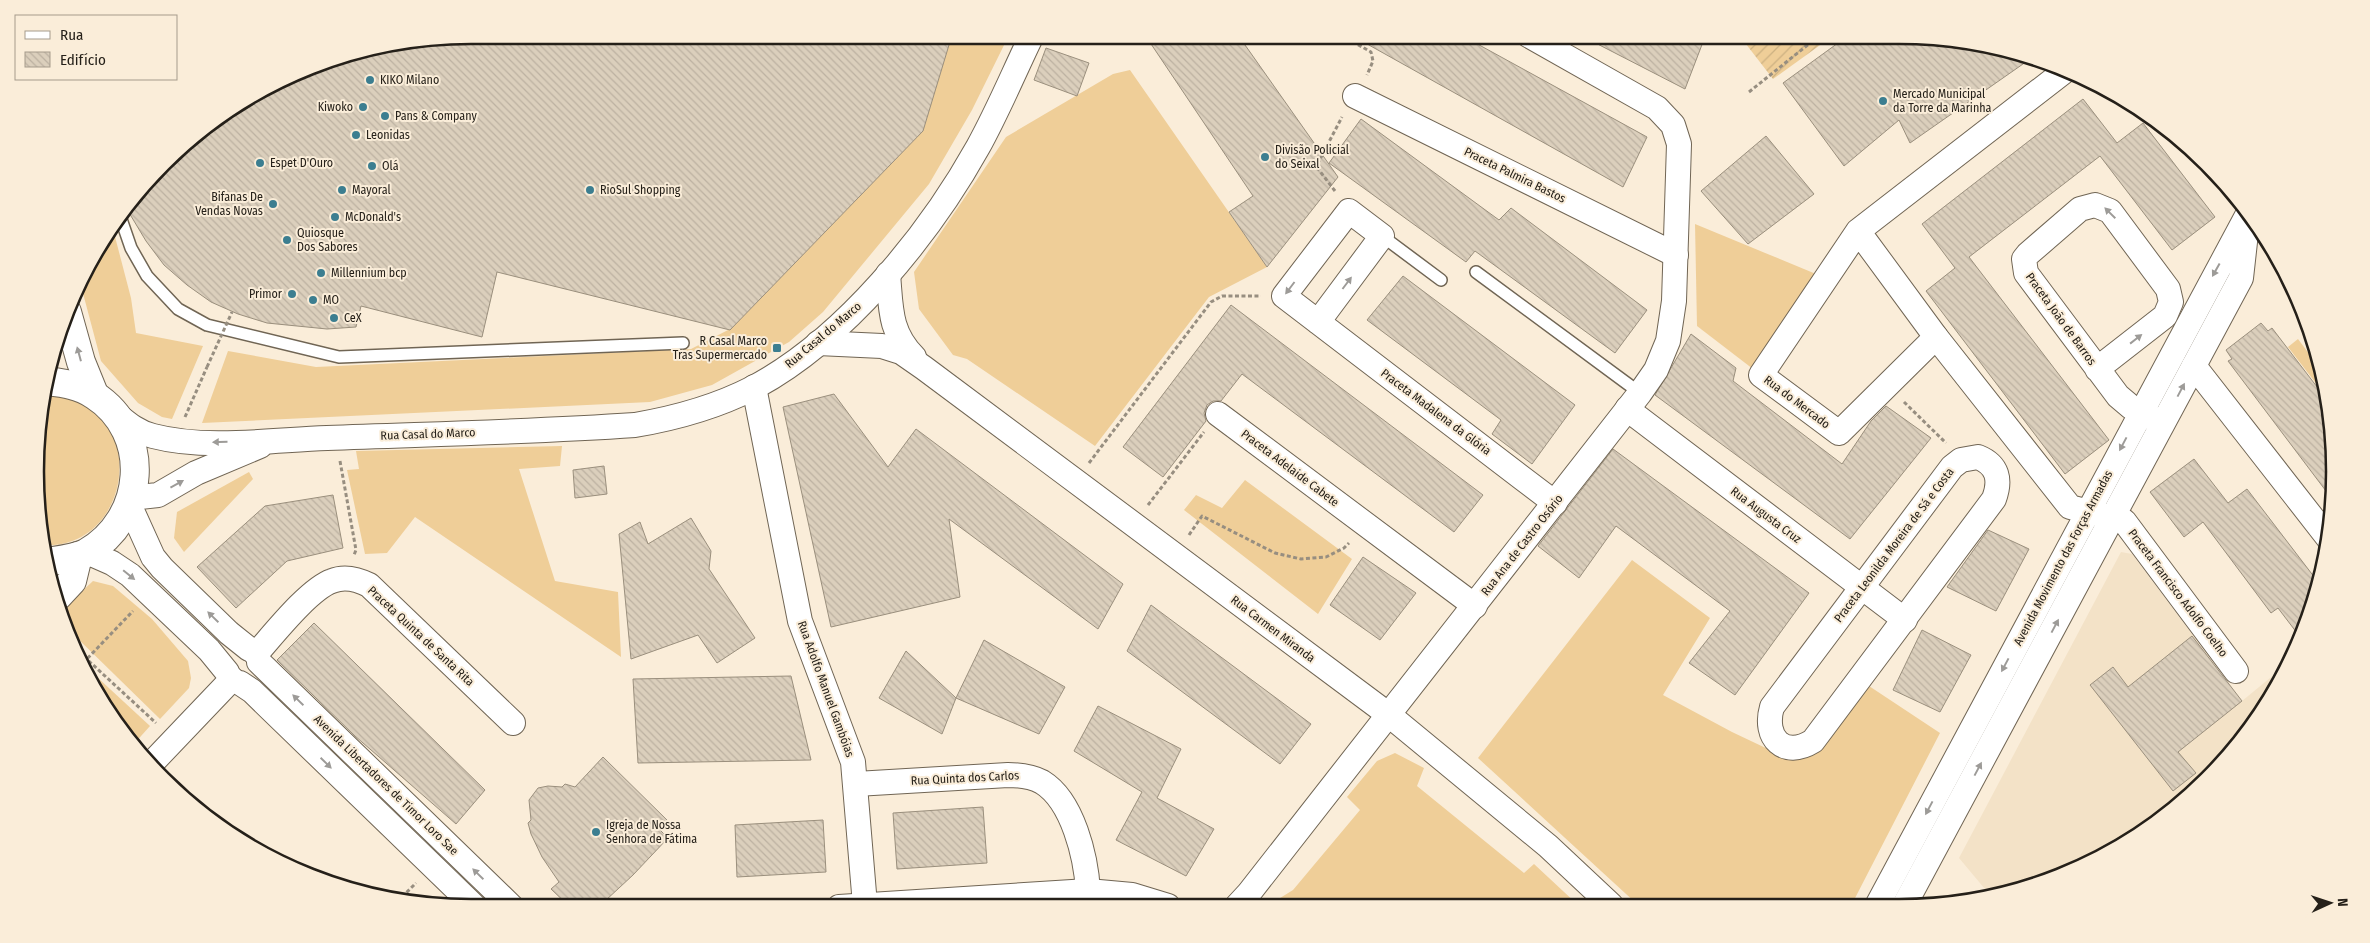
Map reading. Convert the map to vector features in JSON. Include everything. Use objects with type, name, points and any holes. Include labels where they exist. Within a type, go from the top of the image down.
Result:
[{"type":"main road","points":[[70,323],[81,362],[94,394]]},
{"type":"main road","points":[[53,382],[70,384],[94,394],[114,412],[127,431],[134,448],[136,474],[130,501],[123,517],[110,535],[82,554],[53,560]]},
{"type":"main road","points":[[61,593],[72,581],[82,554]]},
{"type":"street","name":"Rua Casal do Marco","points":[[114,412],[131,427],[154,437],[195,441],[269,443],[325,438],[635,424],[669,419],[710,407],[754,387],[788,366],[818,343],[860,305],[888,274],[932,219],[979,146],[1028,44]]},
{"type":"street","name":"Rua Ana de Castro Osório","points":[[1244,899],[1634,401],[1656,370],[1668,341],[1673,318],[1680,156],[1674,125],[1657,108],[1544,44]]},
{"type":"street","name":"Rua do Mercado","points":[[1936,337],[1839,433],[1761,375],[1858,231],[2059,75]]},
{"type":"street","name":"Praceta Palmira Bastos","points":[[1355,96],[1676,255]]},
{"type":"street","name":"Praceta João de Barros","points":[[2097,369],[2165,316],[2171,302],[2168,289],[2110,211],[2094,205],[2080,209],[2028,254],[2024,265],[2026,273],[2097,369],[2118,396],[2163,424]]},
{"type":"street","points":[[1284,296],[1349,211],[1382,236],[1318,322]]},
{"type":"street","name":"Avenida Movimento das Forças Armadas","points":[[1881,899],[2245,221]]},
{"type":"street","name":"Avenida Movimento das Forças Armadas","points":[[1908,899],[2241,278],[2248,225]]},
{"type":"street","points":[[1858,231],[1936,337],[2070,507],[2087,512]]},
{"type":"street","name":"Rua Carmen Miranda","points":[[888,274],[891,310],[896,335],[904,347],[924,368]]},
{"type":"street","name":"Praceta Madalena da Glória","points":[[1284,296],[1555,503]]},
{"type":"street","name":"Rua Carmen Miranda","points":[[818,343],[882,346],[900,352],[924,368],[1389,715],[1548,846],[1605,899]]},
{"type":"street","points":[[2194,366],[2322,531]]},
{"type":"street","name":"Rua Adolfo Manuel Gambóias","points":[[754,387],[800,621],[850,749],[856,784],[865,899]]},
{"type":"street","name":"Rua Augusta Cruz","points":[[1634,401],[1905,620]]},
{"type":"street","name":"Praceta Adelaide Cabete","points":[[1218,414],[1474,606]]},
{"type":"street","name":"Rua Casal do Marco","points":[[130,501],[158,495],[214,465],[269,443]]},
{"type":"street","name":"Praceta Leonilda Moreira de Sá e Costa","points":[[1978,457],[1987,460],[1998,474],[1999,488],[1994,499],[1813,741],[1799,748],[1784,747],[1778,743],[1769,727],[1772,707],[1952,467],[1961,460],[1978,457]]},
{"type":"street","name":"Avenida Libertadores de Timor Loro Sae","points":[[130,501],[153,557],[162,568],[228,633],[255,655],[504,899]]},
{"type":"street","name":"Praceta Francisco Adolfo Coelho","points":[[2087,512],[2124,521],[2236,671]]},
{"type":"street","name":"Avenida Libertadores de Timor Loro Sae","points":[[82,554],[112,563],[130,575],[209,650],[233,678],[252,691],[467,899]]},
{"type":"street","name":"Praceta Quinta de Santa Rita","points":[[255,655],[318,589],[332,580],[346,578],[358,580],[369,585],[513,723]]},
{"type":"street","points":[[155,760],[233,678],[225,665],[233,651],[241,648],[255,655]]},
{"type":"street","name":"Rua Quinta dos Carlos","points":[[856,784],[1008,774],[1031,777],[1052,790],[1067,814],[1084,856],[1088,891]]},
{"type":"street","points":[[1916,832],[1938,844]]},
{"type":"street","points":[[961,899],[1088,891],[1132,895],[1145,899]]},
{"type":"lane","points":[[123,225],[131,248],[147,276],[178,310],[207,325],[339,357],[683,344]]},
{"type":"lane","points":[[1382,236],[1441,280]]},
{"type":"lane","points":[[1476,272],[1634,401]]},
{"type":"path","points":[[1749,92],[1809,44]]},
{"type":"path","points":[[1075,481],[1211,302],[1222,296],[1284,296]]},
{"type":"path","points":[[188,408],[232,312]]},
{"type":"path","points":[[1887,385],[1936,432],[1961,460]]},
{"type":"path","points":[[1133,525],[1218,414]]},
{"type":"path","points":[[342,480],[356,550]]},
{"type":"path","points":[[1175,557],[1202,516],[1275,553],[1301,559],[1326,557],[1344,548],[1365,524]]},
{"type":"path","points":[[87,658],[160,727]]},
{"type":"shaded area","points":[[945,44],[1005,44],[972,110],[929,184],[823,312],[789,342],[712,385],[650,402],[202,423],[228,351],[316,367],[691,349],[730,329]]},
{"type":"shaded area","points":[[1746,44],[1822,44],[1773,79]]},
{"type":"shaded area","points":[[1130,70],[1267,267],[1209,297],[1095,446],[967,359],[953,355],[919,309],[914,272],[1006,137],[1113,74]]},
{"type":"shaded area","points":[[1695,224],[1816,274],[1753,369],[1697,326]]},
{"type":"shaded area","points":[[115,236],[131,298],[136,333],[203,346],[172,419],[162,417],[138,403],[101,361],[83,293]]},
{"type":"shaded area","points":[[2298,339],[2310,355],[2317,385],[2288,347]]},
{"type":"shaded area","points":[[51,394],[80,401],[103,420],[116,446],[119,474],[113,501],[97,525],[74,540],[50,544],[47,527],[44,472],[47,416]]},
{"type":"shaded area","points":[[562,446],[560,466],[519,469],[555,581],[618,592],[621,657],[415,517],[387,553],[365,554],[347,470],[359,469],[356,451]]},
{"type":"shaded area","points":[[249,472],[253,479],[184,552],[174,538],[177,512]]},
{"type":"shaded area","points":[[1245,480],[1352,559],[1318,614],[1184,510],[1196,495],[1222,508]]},
{"type":"shaded area","points":[[2121,552],[2132,554],[2242,701],[2275,674],[2238,732],[2201,774],[2159,811],[2112,842],[2062,867],[2036,877],[1986,890],[1959,858]]},
{"type":"shaded area","points":[[1632,560],[1710,618],[1663,695],[1732,732],[1789,759],[1810,756],[1869,686],[1940,733],[1855,899],[1631,899],[1478,758]]},
{"type":"shaded area","points":[[93,581],[113,586],[152,619],[188,661],[191,678],[189,688],[160,719],[78,638],[65,607]]},
{"type":"shaded area","points":[[96,676],[150,726],[138,739],[116,709]]},
{"type":"shaded area","points":[[1395,753],[1424,768],[1417,786],[1524,873],[1534,864],[1572,899],[1278,899],[1293,890],[1360,810],[1347,797],[1377,761]]},
{"type":"building","name":"RioSul Shopping","points":[[472,44],[949,44],[923,131],[730,330],[497,272],[482,337],[361,306],[356,327],[327,329],[267,323],[238,314],[211,302],[164,265],[146,241],[130,214],[150,189],[189,150],[234,116],[282,88],[334,66],[361,58],[416,47]]},
{"type":"building","name":"Divisão Policial do Seixal","points":[[1151,44],[1244,44],[1338,177],[1267,267],[1229,212],[1253,196]]},
{"type":"building","points":[[1367,44],[1477,44],[1647,137],[1623,187]]},
{"type":"building","points":[[1598,44],[1702,44],[1685,89]]},
{"type":"building","name":"Mercado Municipal da Torre da Marinha","points":[[1837,44],[1898,44],[1954,47],[2025,63],[1910,143],[1899,120],[1844,166],[1783,83]]},
{"type":"building","points":[[1046,48],[1089,63],[1077,96],[1034,80]]},
{"type":"building","points":[[2083,99],[2117,143],[2143,123],[2215,217],[2172,250],[2100,156],[1969,257],[2109,440],[2065,474],[1926,291],[1955,268],[1922,224]]},
{"type":"building","points":[[1361,119],[1499,220],[1511,208],[1647,310],[1615,353],[1475,251],[1466,262],[1329,163]]},
{"type":"building","points":[[1766,136],[1814,194],[1748,244],[1701,191]]},
{"type":"building","points":[[1403,276],[1575,405],[1532,464],[1492,434],[1501,420],[1367,320]]},
{"type":"building","points":[[1231,305],[1483,495],[1454,532],[1242,374],[1221,401],[1213,401],[1207,405],[1204,413],[1206,421],[1163,477],[1123,447]]},
{"type":"building","points":[[2261,323],[2268,331],[2272,328],[2318,388],[2323,416],[2325,490],[2228,361],[2232,359],[2226,350]]},
{"type":"building","points":[[1691,334],[1736,368],[1733,381],[1842,464],[1871,421],[1886,406],[1931,438],[1850,539],[1655,395]]},
{"type":"building","points":[[834,394],[888,467],[916,429],[1123,584],[1098,629],[949,519],[960,597],[831,627],[783,407]]},
{"type":"building","points":[[1613,449],[1809,593],[1735,695],[1689,663],[1730,611],[1616,526],[1579,578],[1538,546]]},
{"type":"building","points":[[2194,459],[2228,503],[2247,489],[2313,576],[2296,631],[2278,608],[2271,613],[2203,522],[2184,537],[2150,492]]},
{"type":"building","points":[[604,466],[607,494],[575,498],[573,470]]},
{"type":"building","points":[[333,495],[343,548],[287,561],[236,608],[197,567],[265,506]]},
{"type":"building","points":[[691,518],[711,551],[709,569],[755,638],[717,663],[698,635],[631,659],[619,534],[640,522],[648,544]]},
{"type":"building","points":[[1988,530],[2029,549],[1996,611],[1947,587]]},
{"type":"building","points":[[1363,557],[1416,593],[1380,640],[1330,605]]},
{"type":"building","points":[[1151,605],[1311,724],[1280,764],[1127,651]]},
{"type":"building","points":[[314,623],[485,790],[456,824],[355,736],[277,660]]},
{"type":"building","points":[[1922,630],[1971,655],[1940,712],[1893,690]]},
{"type":"building","points":[[2192,636],[2242,701],[2178,752],[2196,773],[2173,791],[2090,685],[2113,667],[2128,687]]},
{"type":"building","points":[[984,640],[1065,687],[1039,734],[956,698]]},
{"type":"building","points":[[906,651],[956,698],[942,734],[879,698]]},
{"type":"building","points":[[791,676],[811,760],[638,763],[633,679]]},
{"type":"building","points":[[1098,706],[1181,749],[1157,798],[1214,829],[1186,876],[1116,840],[1142,792],[1074,751]]},
{"type":"building","name":"Igreja de Nossa Senhora de Fátima","points":[[603,757],[669,822],[660,830],[668,838],[607,899],[562,899],[551,889],[559,882],[542,857],[531,834],[528,823],[531,820],[529,800],[538,788],[548,786],[562,787],[565,784],[575,787]]},
{"type":"building","points":[[983,807],[987,863],[897,869],[893,813]]},
{"type":"building","points":[[823,820],[826,872],[737,877],[735,825]]},
{"type":"place","name":"KIKO Milano","points":[[370,80]]},
{"type":"place","name":"Mercado Municipal da Torre da Marinha","points":[[1883,101]]},
{"type":"place","name":"Kiwoko","points":[[363,107]]},
{"type":"place","name":"Pans & Company","points":[[385,116]]},
{"type":"place","name":"Leonidas","points":[[356,135]]},
{"type":"place","name":"Divisão Policial do Seixal","points":[[1265,157]]},
{"type":"place","name":"Espet D'Ouro","points":[[260,163]]},
{"type":"place","name":"Olá","points":[[372,166]]},
{"type":"place","name":"Mayoral","points":[[342,190]]},
{"type":"place","name":"RioSul Shopping","points":[[590,190]]},
{"type":"place","name":"Bifanas De Vendas Novas","points":[[273,204]]},
{"type":"place","name":"McDonald's","points":[[335,217]]},
{"type":"place","name":"Quiosque Dos Sabores","points":[[287,240]]},
{"type":"place","name":"Millennium bcp","points":[[321,273]]},
{"type":"place","name":"Primor","points":[[292,294]]},
{"type":"place","name":"MO","points":[[313,300]]},
{"type":"place","name":"CeX","points":[[334,318]]},
{"type":"place","name":"R Casal Marco Tras Supermercado","points":[[777,348]]},
{"type":"place","name":"Igreja de Nossa Senhora de Fátima","points":[[596,832]]}]
